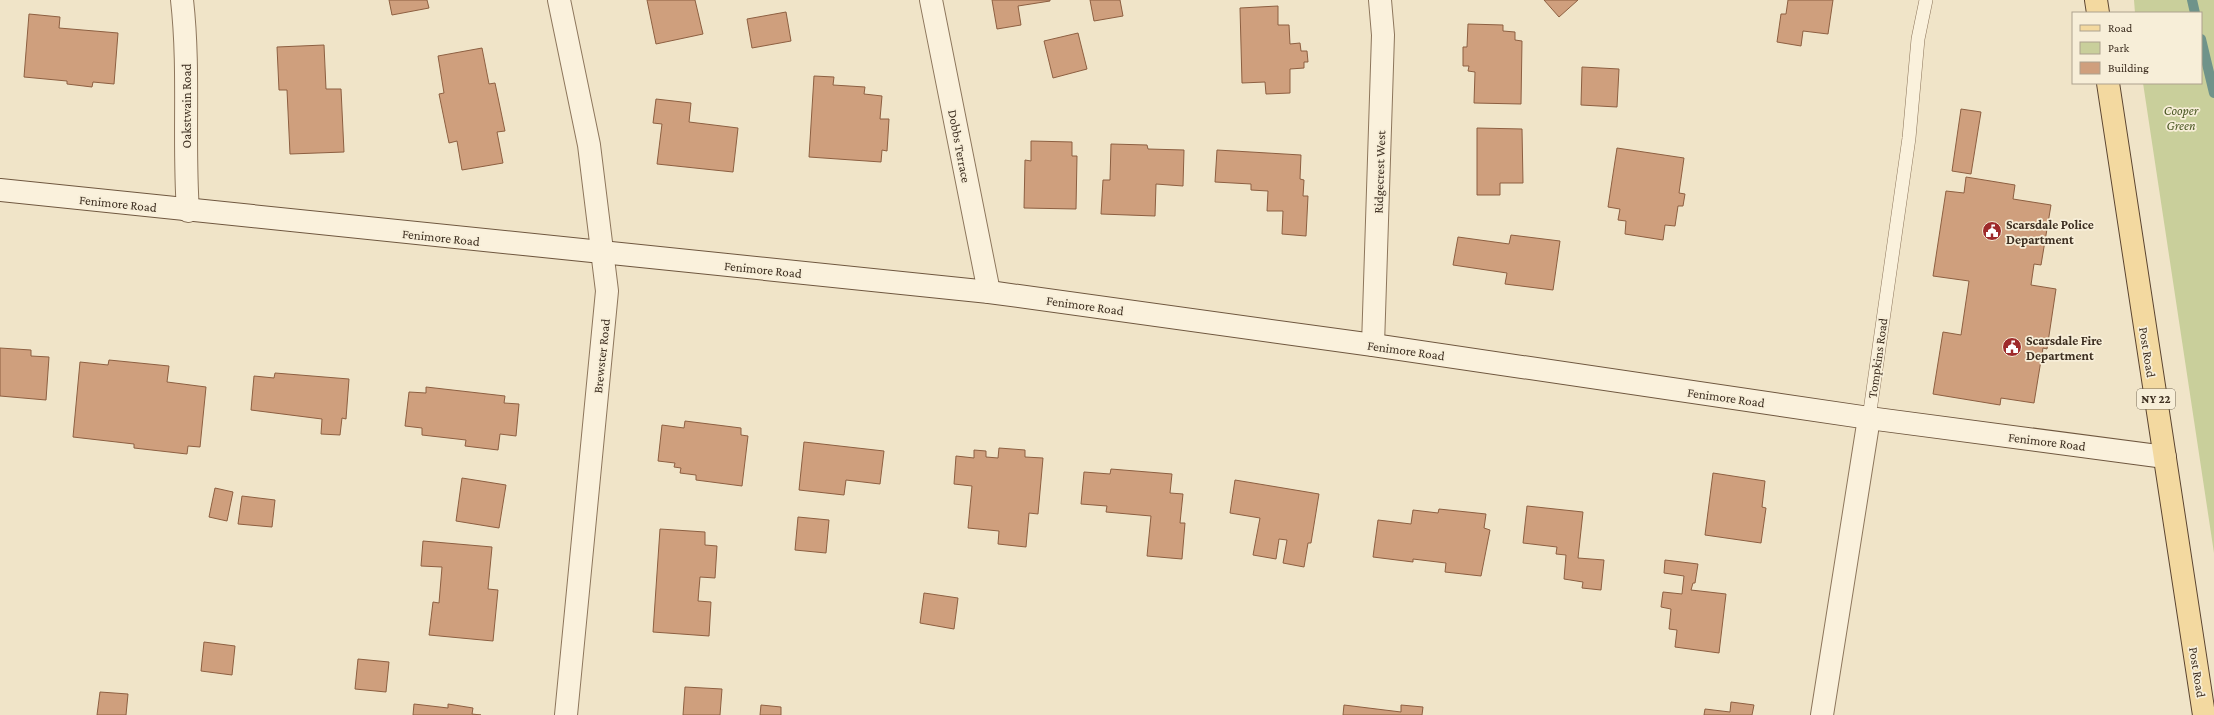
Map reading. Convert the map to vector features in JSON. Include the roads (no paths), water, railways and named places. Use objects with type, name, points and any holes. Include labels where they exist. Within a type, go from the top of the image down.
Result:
[{"type":"main road","name":"Oakstwain Road","points":[[182,0],[185,27],[186,180],[188,211]]},
{"type":"main road","name":"Brewster Road","points":[[559,0],[589,145],[601,253],[607,291],[566,715]]},
{"type":"main road","name":"Dobbs Terrace","points":[[931,0],[989,292]]},
{"type":"main road","name":"Ridgecrest West","points":[[1373,345],[1383,35],[1380,0]]},
{"type":"main road","points":[[2096,0],[2098,12]]},
{"type":"main road","name":"Post Road","points":[[2108,84],[2204,715]]},
{"type":"main road","name":"Fenimore Road","points":[[0,190],[188,211],[989,292],[1373,345],[1869,418],[2165,457]]},
{"type":"main road","name":"Tompkins Road","points":[[1822,715],[1869,418]]},
{"type":"lane","name":"Tompkins Road","points":[[1869,418],[1909,138],[1918,40],[1926,0]]},
{"type":"waterway","points":[[2192,0],[2195,12]]},
{"type":"waterway","points":[[2202,43],[2214,93]]},
{"type":"place","name":"Scarsdale Police Department","points":[[1992,231]]},
{"type":"place","name":"Scarsdale Fire Department","points":[[2012,347]]},
{"type":"park label","name":"Cooper Green","points":[[2181,118]]}]
